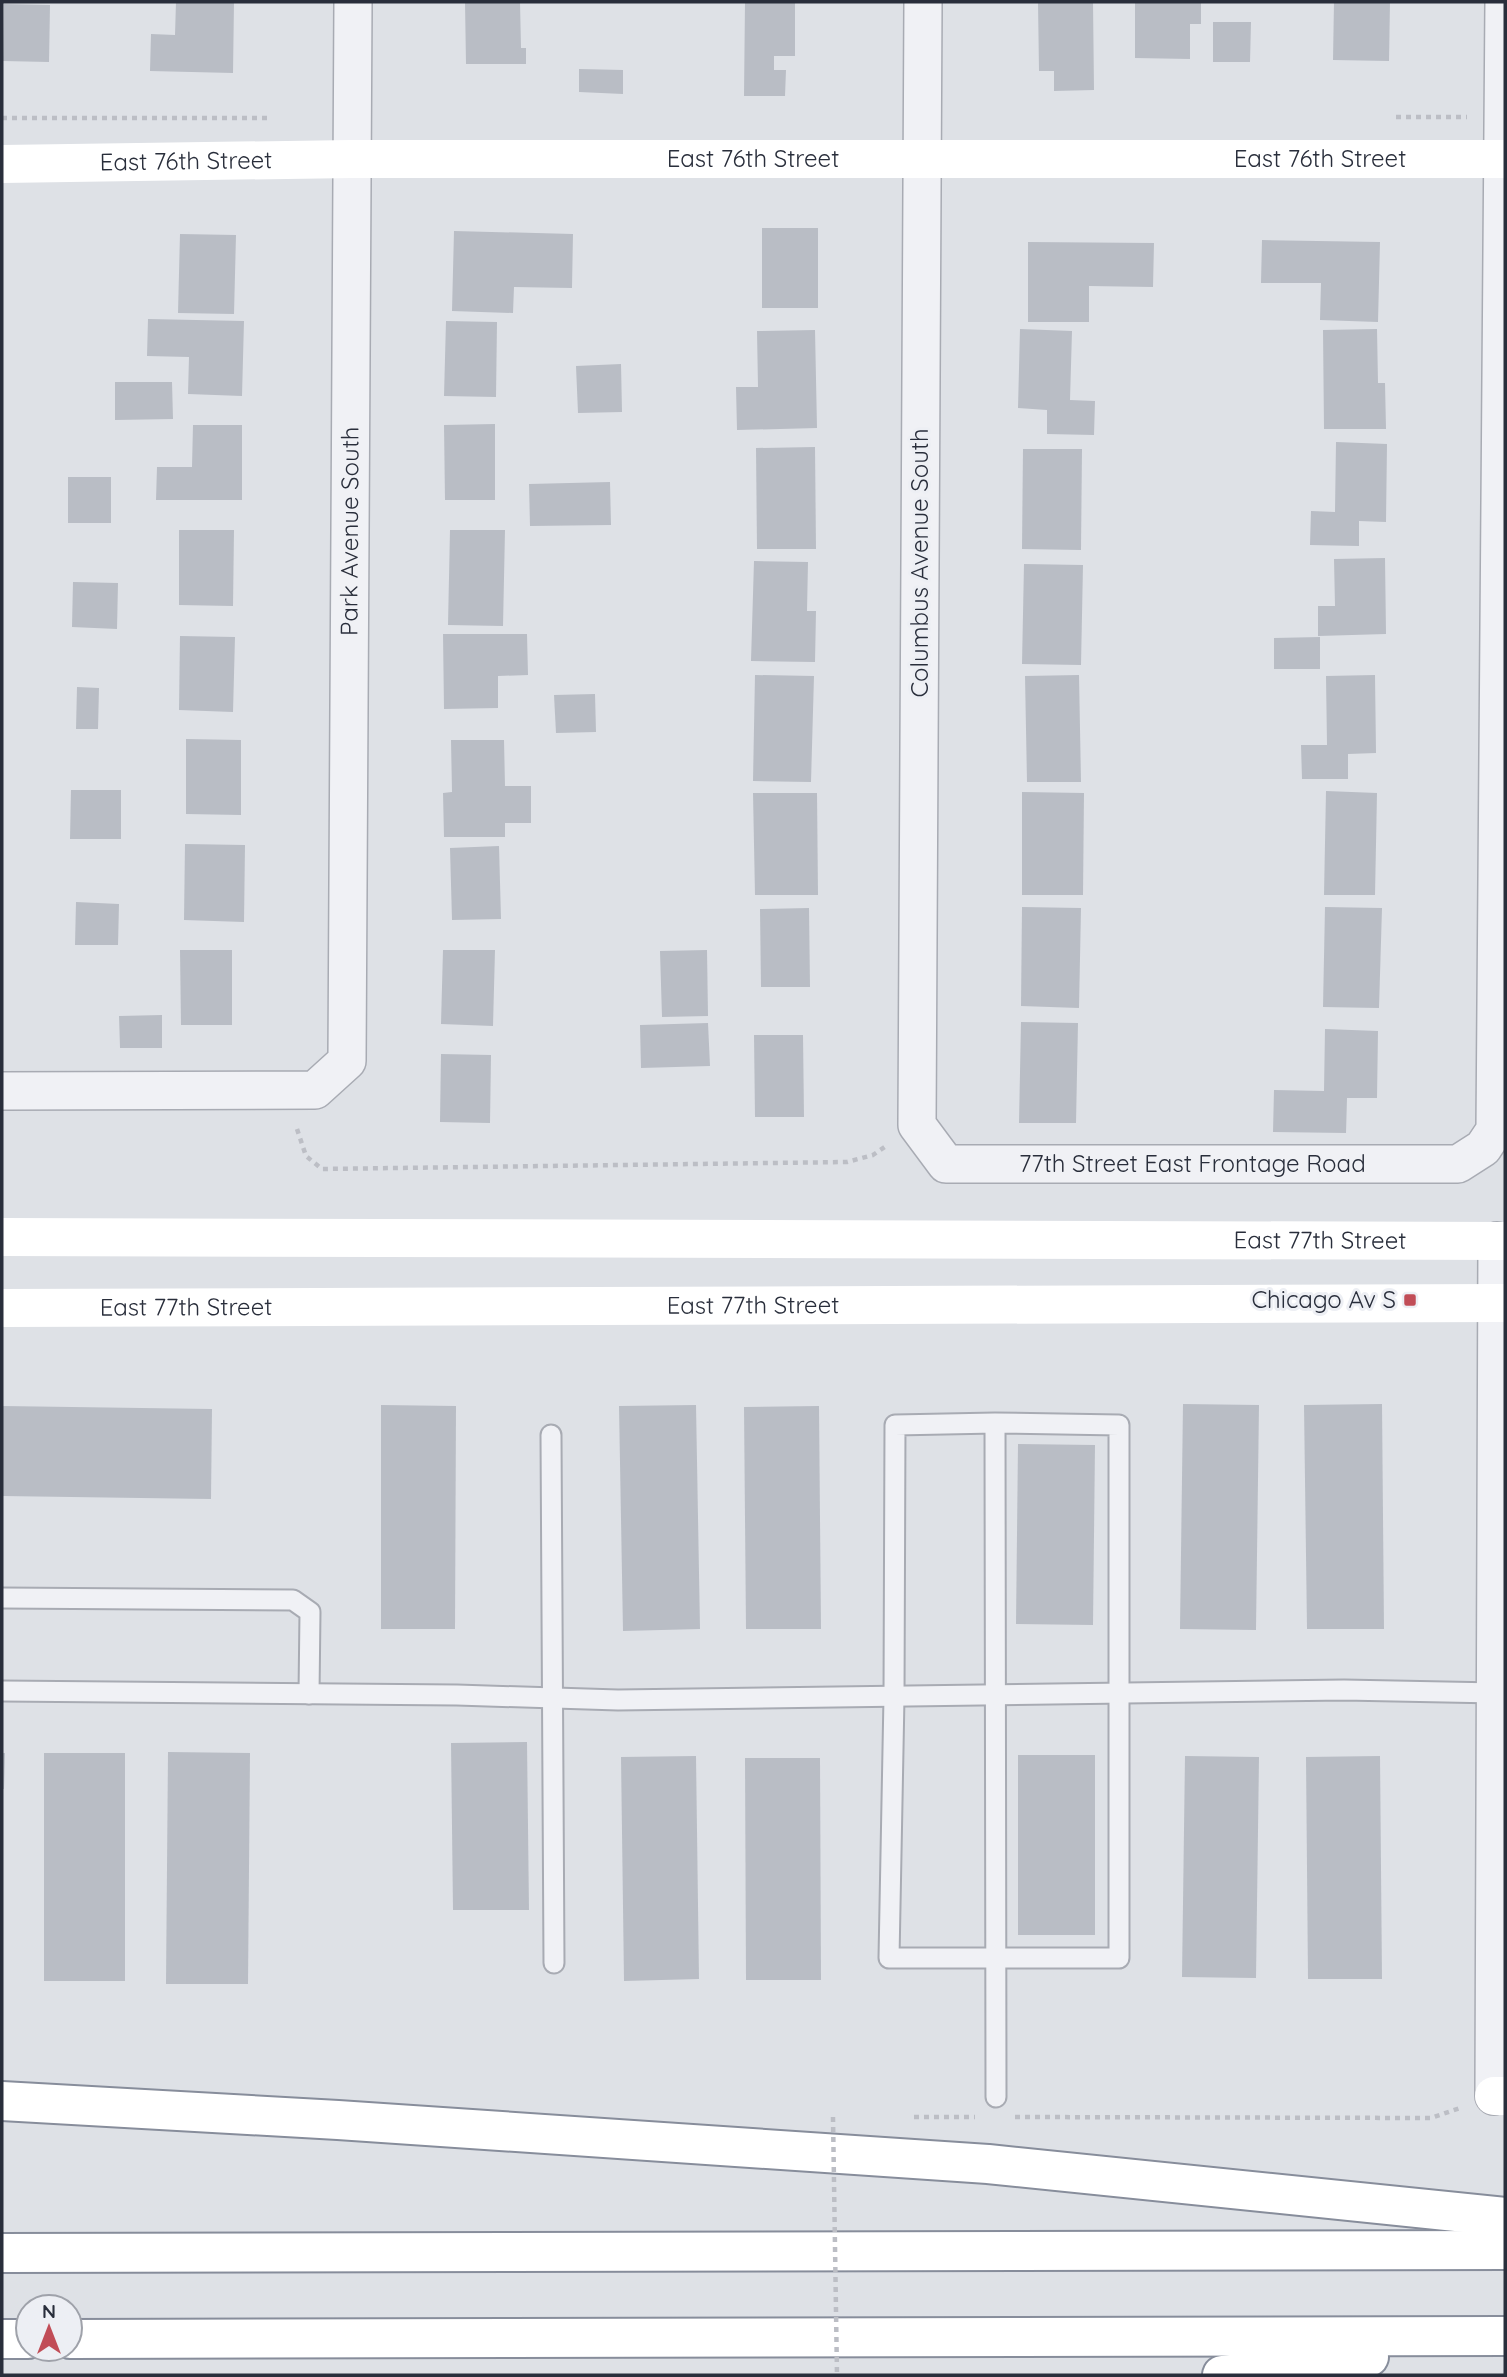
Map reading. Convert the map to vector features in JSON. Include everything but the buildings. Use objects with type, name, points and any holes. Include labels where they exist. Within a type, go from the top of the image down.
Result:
[{"type":"main road","name":"East 76th Street","points":[[2,164],[352,159],[1504,159]]},
{"type":"main road","name":"East 77th Street","points":[[2,1237],[1501,1241]]},
{"type":"main road","name":"East 77th Street","points":[[2,1308],[1502,1303]]},
{"type":"main road","points":[[2,2101],[366,2122],[988,2164],[1505,2217]]},
{"type":"main road","points":[[2,2253],[1505,2250]]},
{"type":"main road","points":[[84,2339],[1505,2338]]},
{"type":"main road","points":[[1222,2375],[1505,2338]]},
{"type":"street","name":"Park Avenue South","points":[[284,1091],[315,1090],[346,1061],[353,2]]},
{"type":"street","name":"Columbus Avenue South","points":[[917,1125],[923,2]]},
{"type":"street","points":[[1503,481],[1504,2]]},
{"type":"street","name":"77th Street East Frontage Road","points":[[917,1125],[946,1164],[1458,1164],[1483,1148],[1495,1130],[1503,481]]},
{"type":"street","points":[[2,1091],[284,1091]]},
{"type":"street","points":[[1499,2096],[1496,1693],[1501,1241]]},
{"type":"lane","points":[[995,1423],[996,2097]]},
{"type":"lane","points":[[995,1423],[1119,1424],[1119,1958],[889,1958],[895,1424],[995,1423]]},
{"type":"lane","points":[[551,1435],[554,1963]]},
{"type":"lane","points":[[2,1598],[293,1600],[310,1612],[309,1694]]},
{"type":"lane","points":[[2,1691],[457,1695],[618,1700],[1344,1690],[1496,1693]]},
{"type":"path","points":[[2,118],[281,118]]},
{"type":"path","points":[[284,1091],[306,1156],[322,1169],[847,1162],[873,1155],[917,1125]]},
{"type":"path","points":[[1014,2117],[1431,2118],[1499,2096]]},
{"type":"path","points":[[837,2375],[833,2116],[847,2117]]},
{"type":"path","points":[[903,2117],[986,2117]]},
{"type":"place","name":"Chicago Av S","points":[[1410,1300]]}]
